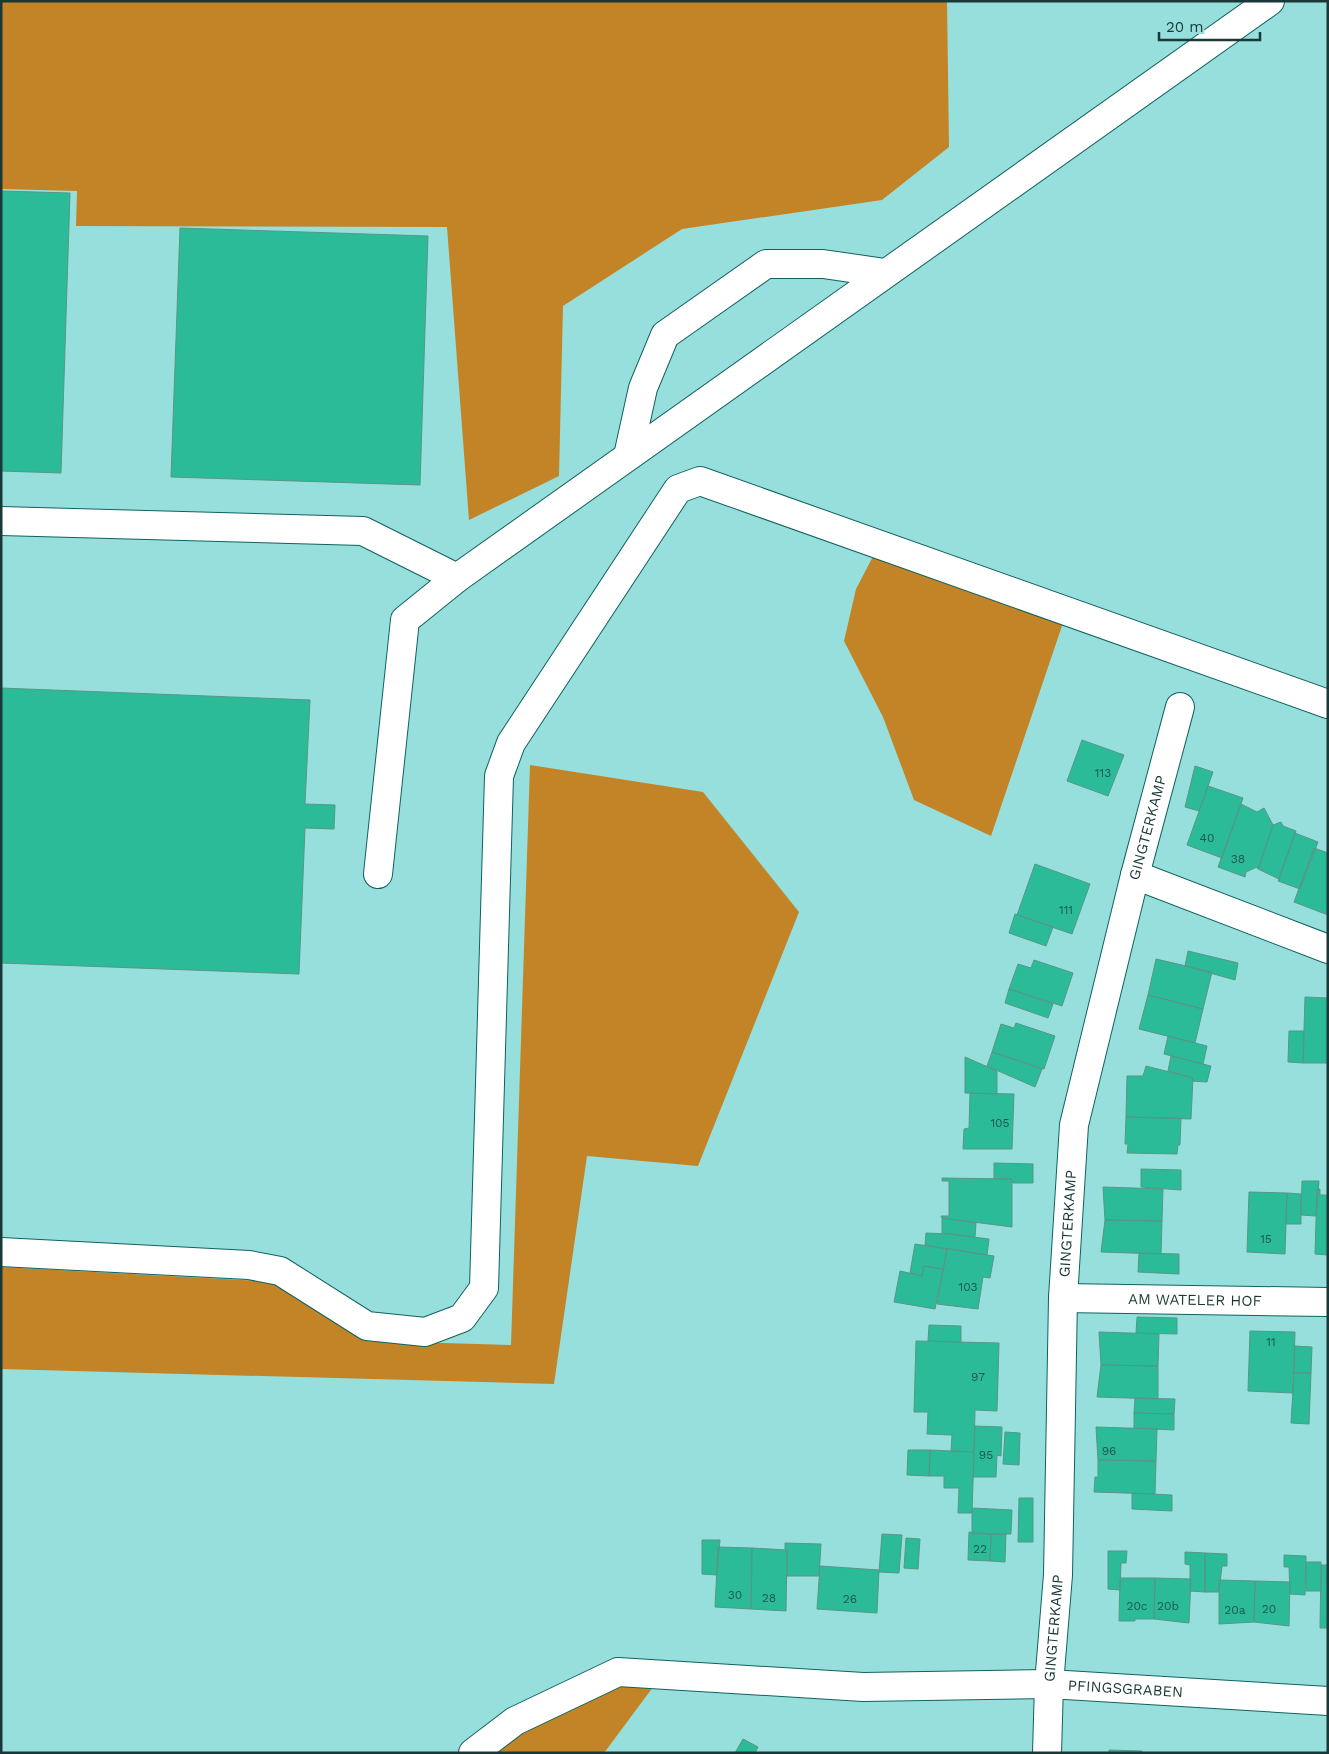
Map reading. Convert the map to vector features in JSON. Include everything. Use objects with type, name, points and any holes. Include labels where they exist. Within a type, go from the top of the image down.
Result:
[{"type":"street","points":[[378,874],[405,620],[457,578],[1270,1]]},
{"type":"street","points":[[628,456],[643,388],[665,335],[766,264],[822,264],[885,274]]},
{"type":"street","points":[[1,1252],[249,1265],[280,1271],[367,1326],[425,1332],[462,1318],[484,1288],[498,776],[511,743],[678,489],[700,481],[1328,704]]},
{"type":"street","points":[[1,521],[363,531],[457,578]]},
{"type":"street","name":"GINGTERKAMP","points":[[1047,1753],[1049,1684],[1058,1575],[1063,1298],[1074,1125],[1135,875],[1180,707]]},
{"type":"street","points":[[1135,875],[1328,949]]},
{"type":"street","name":"AM WATELER HOF","points":[[1063,1298],[1328,1302]]},
{"type":"street","name":"PFINGSGRABEN","points":[[473,1753],[515,1721],[618,1672],[862,1687],[1049,1684],[1328,1701]]},
{"type":"shaded area","points":[[1,1],[947,1],[949,147],[882,200],[682,229],[563,306],[559,476],[469,520],[447,227],[76,226],[77,191],[1,189]]},
{"type":"shaded area","points":[[879,545],[1066,614],[991,836],[914,800],[883,717],[844,641],[856,589]]},
{"type":"shaded area","points":[[530,765],[703,792],[799,912],[698,1166],[587,1156],[554,1384],[1,1369],[1,1267],[278,1282],[378,1341],[511,1345]]},
{"type":"shaded area","points":[[618,1672],[662,1675],[604,1753],[473,1753]]},
{"type":"building","points":[[1,191],[70,193],[61,473],[1,471]]},
{"type":"building","points":[[180,228],[428,236],[420,485],[171,477]]},
{"type":"building","points":[[1,688],[310,700],[305,804],[335,805],[334,829],[305,828],[299,974],[1,963]]},
{"type":"building","points":[[1082,740],[1124,755],[1108,796],[1067,781]]},
{"type":"building","points":[[1195,766],[1213,772],[1199,811],[1185,807]]},
{"type":"building","points":[[1208,786],[1243,798],[1222,858],[1187,845]]},
{"type":"building","points":[[1241,804],[1257,812],[1264,808],[1273,825],[1258,869],[1257,867],[1246,872],[1245,877],[1218,867]]},
{"type":"building","points":[[1281,822],[1283,826],[1296,831],[1279,879],[1258,869],[1273,825]]},
{"type":"building","points":[[1295,833],[1318,842],[1300,889],[1278,881]]},
{"type":"building","points":[[1314,848],[1328,853],[1328,915],[1294,902]]},
{"type":"building","points":[[1035,864],[1090,884],[1072,934],[1017,915]]},
{"type":"building","points":[[1015,914],[1053,927],[1046,946],[1009,933]]},
{"type":"building","points":[[1188,951],[1238,963],[1235,980],[1185,966]]},
{"type":"building","points":[[1156,959],[1212,972],[1203,1009],[1148,995]]},
{"type":"building","points":[[1034,960],[1073,973],[1062,1006],[1009,989],[1018,964],[1031,968]]},
{"type":"building","points":[[1009,989],[1053,1004],[1048,1018],[1005,1003]]},
{"type":"building","points":[[1148,995],[1203,1009],[1195,1043],[1139,1029]]},
{"type":"building","points":[[1305,997],[1328,998],[1328,1063],[1303,1063]]},
{"type":"building","points":[[1016,1023],[1055,1036],[1044,1069],[992,1052],[1001,1024],[1014,1028]]},
{"type":"building","points":[[1289,1031],[1304,1031],[1303,1063],[1288,1062]]},
{"type":"building","points":[[1168,1036],[1207,1046],[1203,1064],[1164,1054]]},
{"type":"building","points":[[992,1052],[1042,1069],[1035,1087],[987,1066]]},
{"type":"building","points":[[1171,1056],[1211,1066],[1207,1082],[1192,1081],[1193,1078],[1168,1071]]},
{"type":"building","points":[[965,1057],[997,1071],[997,1094],[965,1093]]},
{"type":"building","points":[[1146,1066],[1193,1078],[1191,1119],[1126,1117],[1127,1076],[1143,1076]]},
{"type":"building","points":[[970,1093],[1014,1094],[1012,1149],[963,1149],[964,1129],[969,1128]]},
{"type":"building","points":[[1126,1117],[1181,1118],[1180,1145],[1178,1145],[1177,1154],[1127,1153],[1128,1144],[1125,1144]]},
{"type":"building","points":[[994,1163],[1033,1164],[1033,1183],[1013,1183],[1012,1179],[994,1179]]},
{"type":"building","points":[[1141,1169],[1181,1170],[1181,1190],[1141,1187]]},
{"type":"building","points":[[942,1178],[1012,1179],[1012,1227],[942,1218],[941,1216],[949,1216],[949,1181],[942,1181]]},
{"type":"building","points":[[1302,1181],[1319,1181],[1316,1216],[1301,1215]]},
{"type":"building","points":[[1103,1187],[1163,1189],[1162,1221],[1105,1220]]},
{"type":"building","points":[[1317,1189],[1320,1189],[1320,1195],[1328,1195],[1328,1255],[1315,1254]]},
{"type":"building","points":[[1249,1192],[1287,1193],[1285,1254],[1247,1252]]},
{"type":"building","points":[[1287,1193],[1301,1194],[1301,1224],[1286,1224]]},
{"type":"building","points":[[942,1218],[976,1223],[975,1237],[942,1233]]},
{"type":"building","points":[[1105,1220],[1162,1221],[1161,1254],[1101,1252]]},
{"type":"building","points":[[926,1233],[989,1239],[987,1255],[925,1245]]},
{"type":"building","points":[[915,1244],[947,1249],[943,1269],[924,1266],[922,1276],[910,1273]]},
{"type":"building","points":[[947,1249],[994,1256],[990,1278],[983,1277],[978,1309],[937,1304]]},
{"type":"building","points":[[1139,1253],[1179,1254],[1179,1274],[1138,1272]]},
{"type":"building","points":[[924,1266],[943,1269],[935,1309],[894,1302],[900,1271],[922,1276]]},
{"type":"building","points":[[1137,1317],[1177,1318],[1177,1334],[1136,1333]]},
{"type":"building","points":[[929,1325],[961,1326],[961,1342],[928,1341]]},
{"type":"building","points":[[1250,1331],[1295,1332],[1293,1393],[1248,1391]]},
{"type":"building","points":[[1099,1332],[1159,1334],[1158,1366],[1101,1365]]},
{"type":"building","points":[[916,1341],[999,1343],[997,1411],[975,1410],[974,1452],[951,1451],[952,1435],[927,1434],[928,1412],[914,1412]]},
{"type":"building","points":[[1295,1346],[1312,1347],[1311,1373],[1294,1373]]},
{"type":"building","points":[[1101,1365],[1158,1366],[1158,1399],[1097,1397]]},
{"type":"building","points":[[1294,1373],[1311,1373],[1309,1424],[1291,1423]]},
{"type":"building","points":[[1135,1398],[1175,1399],[1174,1414],[1134,1413]]},
{"type":"building","points":[[1134,1413],[1174,1414],[1174,1430],[1134,1428]]},
{"type":"building","points":[[975,1426],[1002,1427],[1001,1456],[997,1455],[996,1477],[973,1477]]},
{"type":"building","points":[[1096,1427],[1157,1429],[1156,1461],[1098,1460]]},
{"type":"building","points":[[1005,1432],[1020,1433],[1019,1465],[1003,1464]]},
{"type":"building","points":[[908,1450],[930,1450],[929,1476],[907,1475]]},
{"type":"building","points":[[930,1450],[974,1452],[972,1513],[958,1513],[959,1488],[944,1488],[944,1476],[929,1476]]},
{"type":"building","points":[[1098,1460],[1156,1461],[1155,1494],[1094,1492],[1095,1477],[1098,1477]]},
{"type":"building","points":[[1132,1493],[1172,1495],[1172,1511],[1132,1509]]},
{"type":"building","points":[[1019,1498],[1033,1498],[1033,1542],[1018,1542]]},
{"type":"building","points":[[972,1508],[1012,1510],[1011,1534],[972,1534]]},
{"type":"building","points":[[969,1532],[991,1534],[990,1561],[968,1560]]},
{"type":"building","points":[[882,1534],[902,1535],[899,1573],[879,1572]]},
{"type":"building","points":[[991,1534],[1006,1534],[1005,1562],[990,1561]]},
{"type":"building","points":[[906,1538],[920,1539],[918,1569],[904,1568]]},
{"type":"building","points":[[702,1540],[720,1540],[717,1575],[702,1574]]},
{"type":"building","points":[[785,1543],[821,1544],[819,1576],[787,1576],[787,1550],[785,1549]]},
{"type":"building","points":[[718,1547],[752,1548],[751,1609],[715,1607]]},
{"type":"building","points":[[752,1548],[787,1550],[786,1611],[751,1609]]},
{"type":"building","points":[[1108,1551],[1127,1551],[1126,1563],[1121,1563],[1120,1590],[1108,1589]]},
{"type":"building","points":[[1185,1552],[1205,1553],[1205,1592],[1190,1591],[1190,1565],[1185,1564]]},
{"type":"building","points":[[1205,1553],[1227,1554],[1227,1566],[1222,1566],[1219,1592],[1205,1592]]},
{"type":"building","points":[[1284,1555],[1306,1556],[1305,1595],[1290,1594],[1289,1567],[1284,1567]]},
{"type":"building","points":[[1306,1562],[1321,1562],[1321,1591],[1306,1591]]},
{"type":"building","points":[[1321,1565],[1328,1565],[1328,1628],[1320,1628]]},
{"type":"building","points":[[820,1566],[879,1570],[877,1613],[817,1609]]},
{"type":"building","points":[[1120,1578],[1155,1578],[1154,1619],[1119,1621]]},
{"type":"building","points":[[1155,1578],[1191,1579],[1189,1623],[1154,1619]]},
{"type":"building","points":[[1219,1580],[1255,1581],[1254,1622],[1219,1624]]},
{"type":"building","points":[[1255,1581],[1290,1582],[1289,1626],[1254,1622]]},
{"type":"building","points":[[743,1739],[758,1747],[755,1753],[735,1753]]},
{"type":"building","points":[[1109,1750],[1142,1751],[1142,1753],[1109,1753]]}]
